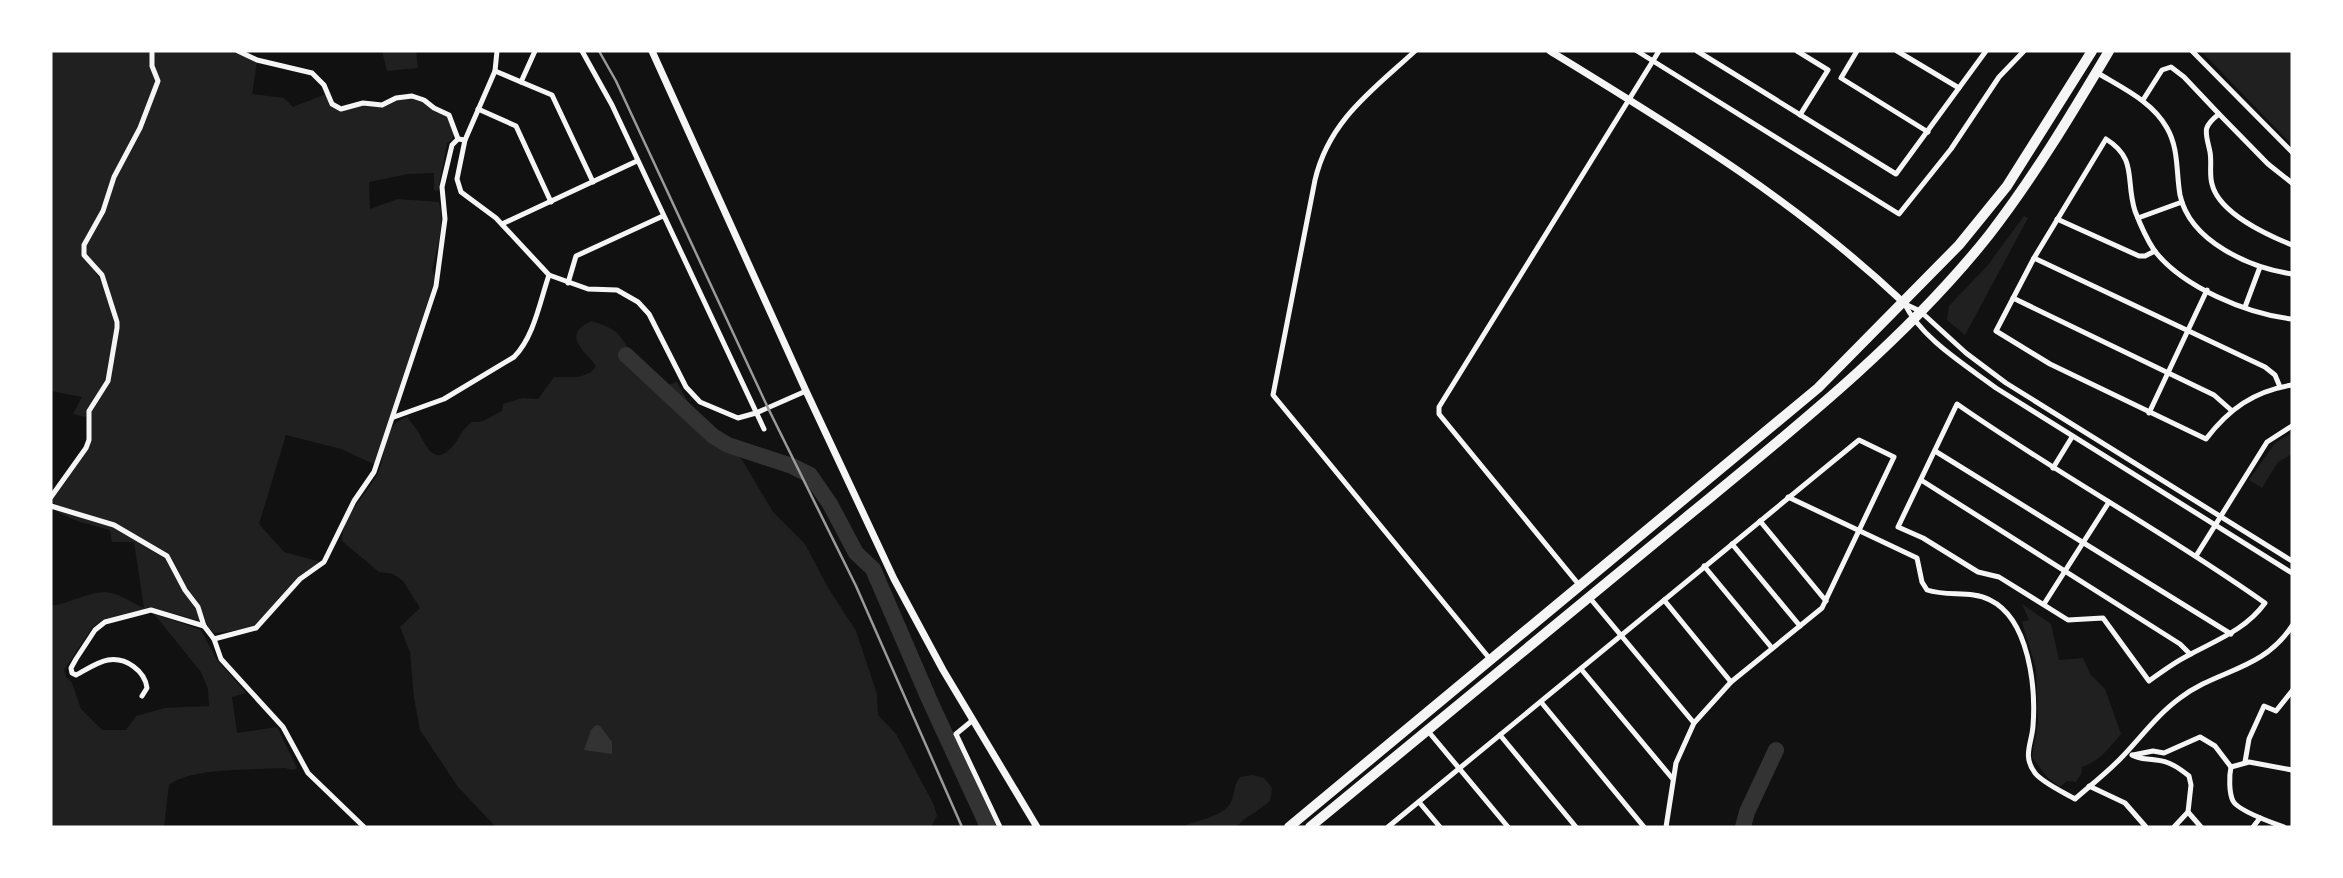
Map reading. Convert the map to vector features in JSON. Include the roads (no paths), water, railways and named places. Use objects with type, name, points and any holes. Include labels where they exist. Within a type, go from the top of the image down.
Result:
[{"type":"highway","points":[[1289,827],[1818,388],[1959,246],[2007,186],[2092,51]]},
{"type":"highway","points":[[1310,827],[1822,404],[1916,315],[1989,235],[2039,164],[2109,51]]},
{"type":"street","points":[[51,497],[86,448],[89,440],[89,411],[108,381],[117,322],[102,275],[84,255],[83,250],[103,211],[114,177],[140,128],[158,81],[152,66],[152,51]]},
{"type":"street","points":[[238,51],[257,61],[312,73],[324,85],[332,104],[341,109],[363,103],[382,106],[405,96],[424,100],[449,115],[462,140]]},
{"type":"street","points":[[497,51],[495,71],[462,140],[457,175],[459,187],[465,196],[485,207],[549,275],[589,289],[617,290],[631,297],[649,314],[686,387],[699,401],[738,418],[806,391]]},
{"type":"street","points":[[521,82],[535,51]]},
{"type":"street","points":[[582,51],[612,105],[764,429]]},
{"type":"street","points":[[652,51],[894,579],[937,659],[1037,827]]},
{"type":"street","points":[[1415,51],[1347,114],[1325,149],[1315,180],[1273,396],[1490,659]]},
{"type":"street","points":[[1550,51],[1714,152],[1776,196],[1858,260],[1904,303],[1958,360],[1996,388],[2292,573]]},
{"type":"street","points":[[1637,51],[1899,214],[1951,149],[1999,77],[2024,51]]},
{"type":"street","points":[[1580,586],[1439,414],[1439,407],[1659,51]]},
{"type":"street","points":[[1696,51],[1896,174],[1986,51]]},
{"type":"street","points":[[1797,51],[1828,70],[1800,115]]},
{"type":"street","points":[[1857,51],[1841,78],[1928,132]]},
{"type":"street","points":[[1897,51],[1959,88]]},
{"type":"street","points":[[2192,51],[2292,152]]},
{"type":"street","points":[[2143,100],[2162,71],[2171,67],[2184,77],[2268,164],[2292,183]]},
{"type":"street","points":[[495,71],[552,95],[593,182]]},
{"type":"street","points":[[2096,72],[2143,100],[2163,121],[2171,135],[2177,157],[2182,202],[2194,222],[2208,237],[2236,256],[2260,267],[2292,274]]},
{"type":"street","points":[[478,110],[516,127],[551,202]]},
{"type":"street","points":[[2219,114],[2207,124],[2205,133],[2212,183],[2217,195],[2234,214],[2292,245]]},
{"type":"street","points":[[2292,319],[2245,307],[2176,272],[2155,251],[2138,218],[2128,162],[2121,150],[2106,139],[2034,258],[1996,328],[1997,333],[2050,364],[2206,439],[2231,410],[2254,395],[2292,385]]},
{"type":"street","points":[[214,639],[256,628],[300,579],[324,562],[354,501],[374,472],[436,286],[445,219],[442,187],[452,145],[462,140]]},
{"type":"street","points":[[502,224],[638,161]]},
{"type":"street","points":[[2138,218],[2182,202]]},
{"type":"street","points":[[568,283],[576,256],[663,216]]},
{"type":"street","points":[[2057,219],[2139,257],[2155,251]]},
{"type":"street","points":[[2034,258],[2269,369],[2280,387]]},
{"type":"street","points":[[2245,307],[2260,267]]},
{"type":"street","points":[[394,417],[444,399],[514,357],[535,318],[549,275]]},
{"type":"street","points":[[2149,413],[2207,290]]},
{"type":"street","points":[[2013,298],[2214,396],[2231,410]]},
{"type":"street","points":[[1904,303],[1916,315],[2007,383],[2292,561]]},
{"type":"street","points":[[1957,404],[2053,468],[2196,556],[2265,603],[2231,635],[2190,654],[2149,681],[2103,618],[2068,620],[1999,577],[1978,572],[1923,538],[1898,527],[1957,404]]},
{"type":"street","points":[[2196,556],[2267,442],[2292,426]]},
{"type":"street","points":[[2053,468],[2072,437]]},
{"type":"street","points":[[1388,827],[1859,440],[1894,457],[1822,608],[1731,682],[1694,723],[1672,778],[1666,827]]},
{"type":"street","points":[[1935,451],[2231,635]]},
{"type":"street","points":[[1921,480],[2066,570],[2180,644],[2190,654]]},
{"type":"street","points":[[1788,497],[1917,558],[1922,582],[1927,590],[1941,595],[1978,595],[2002,607],[2013,618],[2026,652],[2032,684],[2034,729],[2027,750],[2030,764],[2035,774],[2075,799],[2126,753],[2181,697],[2253,663],[2277,645],[2292,626]]},
{"type":"street","points":[[2044,604],[2109,502]]},
{"type":"street","points":[[51,505],[78,516],[114,525],[164,553],[198,607],[204,626],[214,639],[221,659],[283,727],[308,773],[364,827]]},
{"type":"street","points":[[1760,521],[1826,601]]},
{"type":"street","points":[[1732,544],[1800,626]]},
{"type":"street","points":[[1704,566],[1772,648]]},
{"type":"street","points":[[1589,597],[1694,723]]},
{"type":"street","points":[[1664,600],[1731,682]]},
{"type":"street","points":[[142,695],[147,688],[146,678],[140,671],[117,660],[106,660],[76,675],[72,673],[71,668],[95,630],[105,622],[151,610],[204,626]]},
{"type":"street","points":[[1581,669],[1672,778]]},
{"type":"street","points":[[2245,762],[2249,739],[2264,706],[2276,711],[2292,691]]},
{"type":"street","points":[[1541,702],[1644,827]]},
{"type":"street","points":[[973,720],[956,734],[1000,827]]},
{"type":"street","points":[[1428,731],[1508,827]]},
{"type":"street","points":[[1500,735],[1576,827]]},
{"type":"street","points":[[2133,755],[2153,751],[2164,753],[2200,737],[2219,750],[2231,767],[2232,800],[2235,805],[2284,827]]},
{"type":"street","points":[[2126,753],[2140,760],[2171,764],[2189,776],[2189,812],[2174,827]]},
{"type":"street","points":[[2231,767],[2245,762],[2292,770]]},
{"type":"street","points":[[2089,786],[2125,803],[2146,827]]},
{"type":"street","points":[[1419,802],[1440,827]]},
{"type":"street","points":[[2189,812],[2201,827]]},
{"type":"street","points":[[2253,827],[2260,818]]},
{"type":"waterway","points":[[626,355],[713,436],[728,445],[792,466],[810,475],[830,504],[856,553],[873,569],[988,827]]},
{"type":"waterway","points":[[1743,827],[1747,812],[1776,750]]},
{"type":"railway","points":[[599,51],[616,81],[768,408],[856,586],[962,827]]}]
